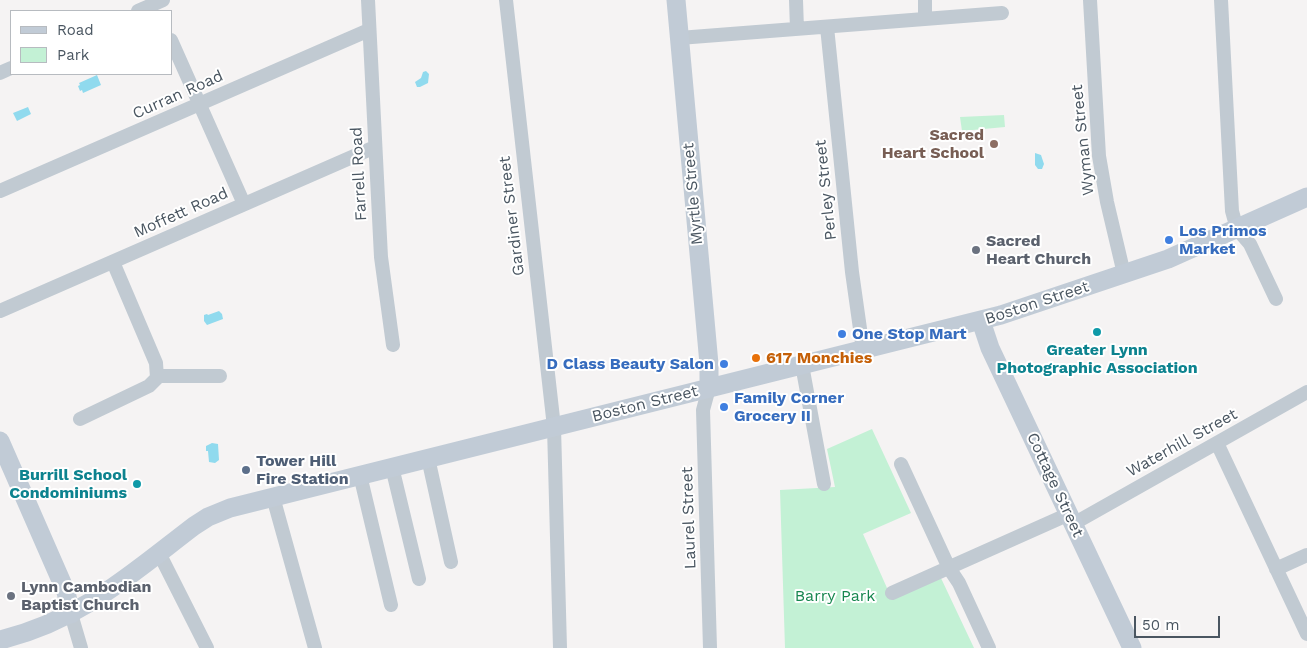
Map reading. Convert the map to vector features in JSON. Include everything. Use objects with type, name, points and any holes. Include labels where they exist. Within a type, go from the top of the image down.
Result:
[{"type":"main road","name":"Myrtle Street","points":[[676,0],[709,364],[709,388]]},
{"type":"main road","name":"Boston Street","points":[[0,640],[37,630],[99,598],[208,517],[230,508],[980,321],[1176,255],[1307,197]]},
{"type":"main road","name":"Cottage Street","points":[[980,321],[990,348],[1132,648]]},
{"type":"main road","points":[[0,441],[66,592],[70,614]]},
{"type":"street","name":"Farrell Road","points":[[368,0],[381,257],[393,345]]},
{"type":"street","name":"Gardiner Street","points":[[506,0],[554,427],[560,648]]},
{"type":"street","points":[[796,0],[797,29]]},
{"type":"street","points":[[925,0],[926,19]]},
{"type":"street","name":"Wyman Street","points":[[1090,0],[1099,156],[1107,202],[1124,274]]},
{"type":"street","points":[[1221,0],[1231,206],[1237,229],[1250,244],[1276,299]]},
{"type":"street","points":[[141,10],[158,4]]},
{"type":"street","points":[[678,38],[1002,13]]},
{"type":"street","name":"Perley Street","points":[[827,26],[852,272],[863,350]]},
{"type":"street","name":"Curran Road","points":[[0,191],[369,30]]},
{"type":"street","points":[[172,42],[244,204]]},
{"type":"street","name":"Moffett Road","points":[[0,311],[376,147]]},
{"type":"street","points":[[80,419],[149,386],[155,381],[157,376],[157,366],[153,355],[113,262]]},
{"type":"street","points":[[802,365],[824,484]]},
{"type":"street","points":[[157,376],[220,376]]},
{"type":"street","name":"Laurel Street","points":[[709,388],[703,410],[710,648]]},
{"type":"street","name":"Waterhill Street","points":[[892,593],[1071,519],[1217,443],[1307,392]]},
{"type":"street","points":[[1217,443],[1307,634]]},
{"type":"street","points":[[428,458],[451,562]]},
{"type":"street","points":[[901,464],[949,568],[959,583],[989,648]]},
{"type":"street","points":[[392,467],[419,579]]},
{"type":"street","points":[[360,475],[391,605]]},
{"type":"street","points":[[273,497],[315,648]]},
{"type":"street","points":[[159,553],[207,648]]},
{"type":"street","points":[[1276,569],[1307,555]]},
{"type":"street","points":[[70,614],[81,648]]},
{"type":"green space","points":[[1004,115],[1005,127],[962,131],[960,117]]},
{"type":"green space","name":"Barry Park","points":[[872,429],[911,513],[863,534],[891,597],[940,576],[974,648],[785,648],[780,490],[835,487],[827,449]]},
{"type":"water","points":[[426,71],[429,74],[428,83],[417,87],[415,82]]},
{"type":"water","points":[[97,75],[101,85],[83,93],[82,90],[80,91],[79,83]]},
{"type":"water","points":[[28,107],[31,114],[17,121],[13,113]]},
{"type":"water","points":[[1035,153],[1041,155],[1044,164],[1042,169],[1038,169],[1035,165]]},
{"type":"water","points":[[219,311],[223,319],[207,325],[204,321],[204,315]]},
{"type":"water","points":[[212,443],[218,444],[219,460],[215,463],[209,462],[208,451],[206,451],[206,446]]},
{"type":"place","name":"Sacred Heart School","points":[[994,144]]},
{"type":"place","name":"Los Primos Market","points":[[1169,240]]},
{"type":"place","name":"Sacred Heart Church","points":[[976,250]]},
{"type":"place","name":"Greater Lynn Photographic Association","points":[[1097,332]]},
{"type":"place","name":"One Stop Mart","points":[[842,334]]},
{"type":"place","name":"617 Monchies","points":[[756,358]]},
{"type":"place","name":"D Class Beauty Salon","points":[[724,364]]},
{"type":"place","name":"Family Corner Grocery II","points":[[724,407]]},
{"type":"place","name":"Tower Hill Fire Station","points":[[246,470]]},
{"type":"place","name":"Burrill School Condominiums","points":[[137,484]]},
{"type":"place","name":"Lynn Cambodian Baptist Church","points":[[11,596]]}]
